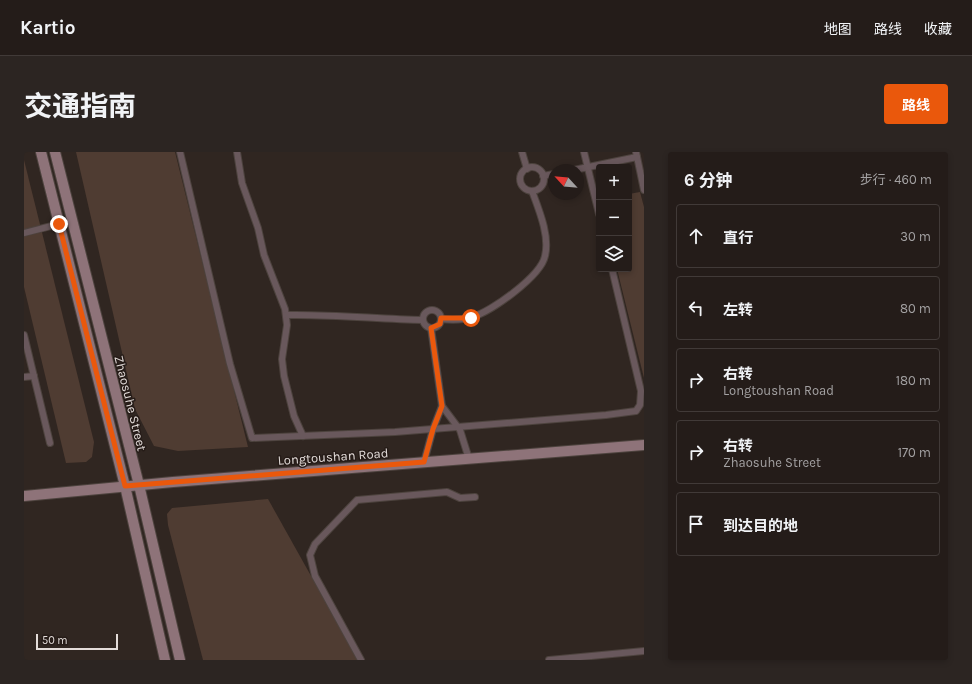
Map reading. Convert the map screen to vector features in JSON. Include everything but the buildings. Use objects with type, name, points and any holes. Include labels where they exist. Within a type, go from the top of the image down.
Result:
[{"type":"street","name":"Zhaosuhe Street","points":[[41,152],[125,486],[165,660]]},
{"type":"street","name":"Zhaosuhe Street","points":[[56,152],[139,485],[180,660]]},
{"type":"street","name":"Longtoushan Road","points":[[24,496],[125,486],[644,445]]},
{"type":"lane","points":[[180,152],[230,364],[252,438],[433,429],[636,411],[640,405],[641,391],[613,272]]},
{"type":"lane","points":[[237,152],[242,183],[258,228],[264,255],[285,309],[287,325],[282,360],[284,376],[294,416],[303,436]]},
{"type":"lane","points":[[522,152],[527,168]]},
{"type":"lane","points":[[584,152],[596,202]]},
{"type":"lane","points":[[584,168],[636,154],[644,190]]},
{"type":"lane","points":[[527,168],[535,168],[542,172],[545,180],[541,188],[532,191],[526,190],[521,183],[521,175],[527,168]]},
{"type":"lane","points":[[544,176],[548,175]]},
{"type":"lane","points":[[441,318],[471,318],[488,310],[509,296],[541,266],[545,257],[546,245],[539,211],[532,191]]},
{"type":"lane","points":[[24,232],[59,224]]},
{"type":"lane","points":[[436,310],[440,313],[440,324],[431,328],[426,326],[423,320],[425,312],[436,310]]},
{"type":"lane","points":[[286,315],[326,314],[423,320]]},
{"type":"lane","points":[[431,328],[442,406],[464,440],[469,459]]},
{"type":"lane","points":[[24,335],[50,443]]},
{"type":"lane","points":[[24,377],[34,376]]},
{"type":"lane","points":[[424,462],[433,429],[442,406]]},
{"type":"lane","points":[[361,660],[315,576],[310,556],[315,544],[357,500],[447,492],[460,498],[475,497]]},
{"type":"lane","points":[[549,660],[644,651]]},
{"type":"shaded area","points":[[76,152],[175,152],[248,447],[178,451],[154,446],[135,409]]},
{"type":"shaded area","points":[[24,160],[94,442],[92,457],[86,462],[66,463],[24,287]]},
{"type":"shaded area","points":[[640,192],[644,207],[644,378],[618,272],[632,272],[632,193]]},
{"type":"shaded area","points":[[268,499],[358,660],[203,660],[168,525],[167,514],[172,508]]},
{"type":"route","points":[[59,224],[125,486],[424,462],[433,429],[440,416],[442,406],[431,328],[440,324],[441,318],[471,318]]}]
